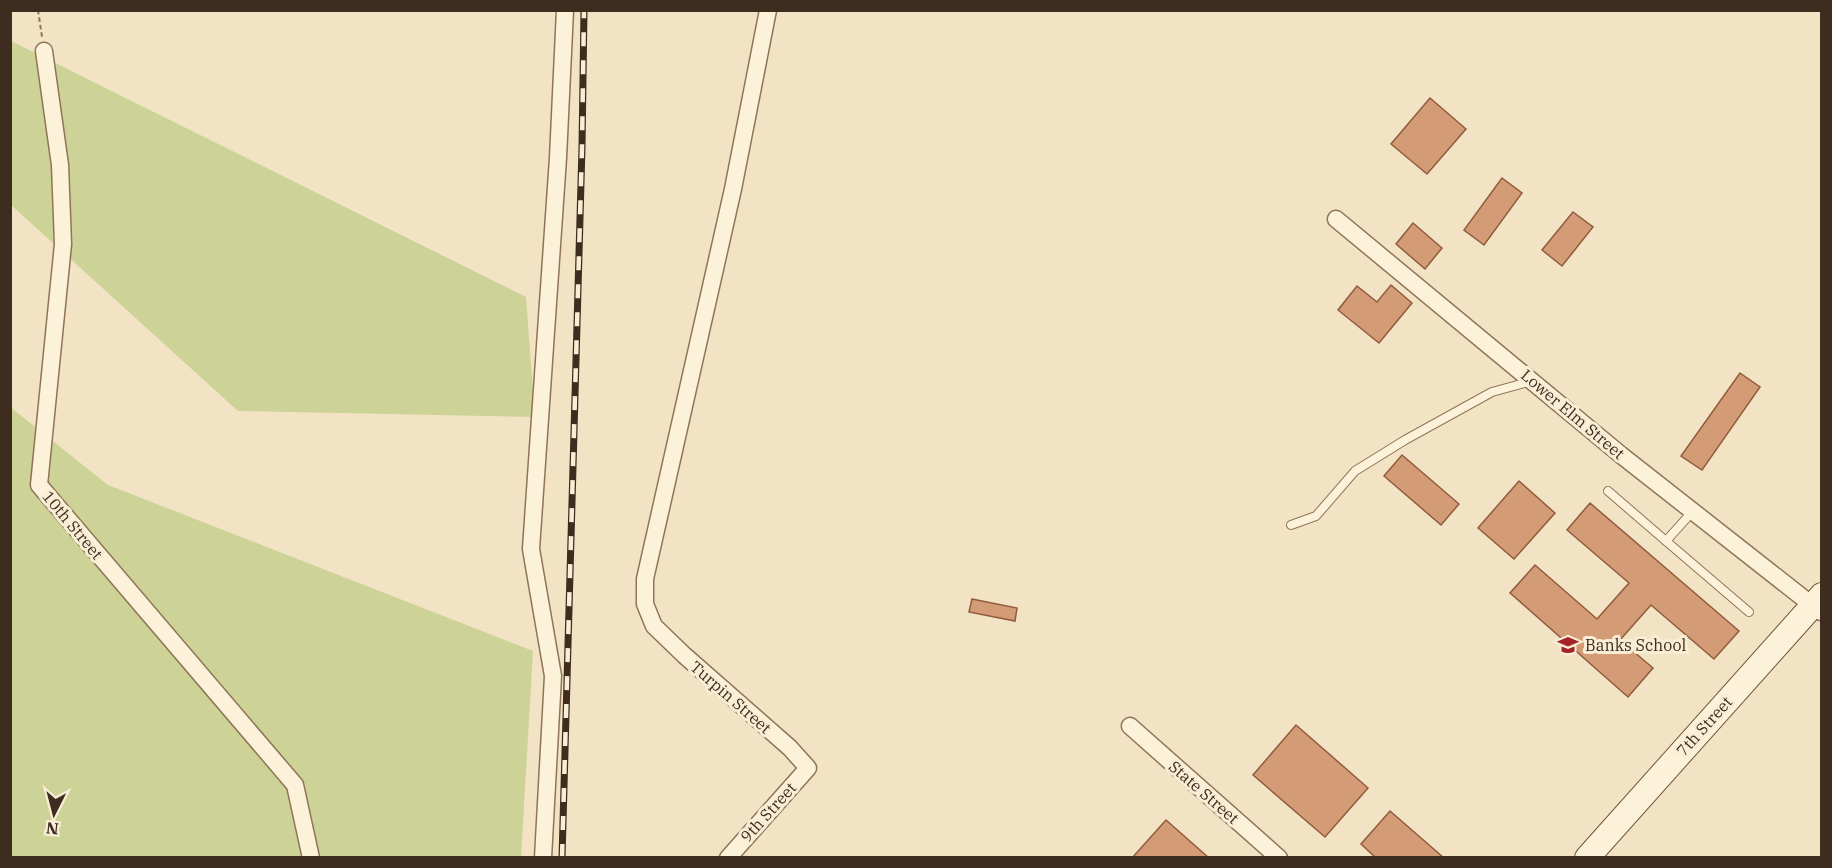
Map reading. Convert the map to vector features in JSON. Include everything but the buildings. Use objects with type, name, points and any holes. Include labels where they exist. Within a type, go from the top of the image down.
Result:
[{"type":"street","points":[[543,858],[554,676],[531,549],[558,158],[565,10]]},
{"type":"street","name":"Turpin Street","points":[[768,10],[733,189],[645,579],[645,604],[654,626],[790,748],[808,768]]},
{"type":"street","name":"10th Street","points":[[44,51],[60,165],[63,244],[39,485],[295,785],[311,858]]},
{"type":"street","name":"Lower Elm Street","points":[[1336,219],[1621,455],[1818,604]]},
{"type":"street","name":"7th Street","points":[[1587,858],[1818,604]]},
{"type":"street","name":"State Street","points":[[1130,726],[1279,858]]},
{"type":"street","name":"9th Street","points":[[728,858],[808,768]]},
{"type":"lane","points":[[1291,525],[1316,516],[1354,471],[1405,440],[1492,392],[1532,381]]},
{"type":"lane","points":[[1608,491],[1749,612]]},
{"type":"lane","points":[[1666,541],[1693,511]]},
{"type":"path","points":[[38,10],[44,51]]},
{"type":"green space","points":[[11,41],[526,297],[535,417],[238,411],[11,205]]},
{"type":"green space","points":[[10,407],[108,485],[533,651],[521,857],[11,857]]},
{"type":"railway","points":[[562,858],[584,10]]},
{"type":"place","name":"Banks School","points":[[1568,645]]}]
